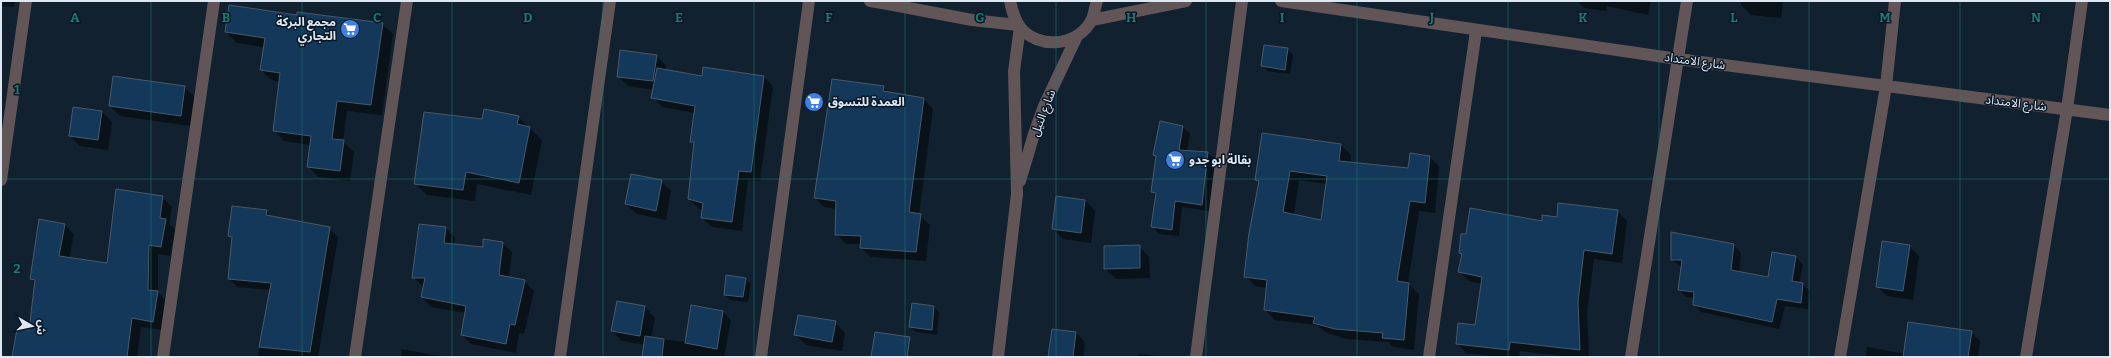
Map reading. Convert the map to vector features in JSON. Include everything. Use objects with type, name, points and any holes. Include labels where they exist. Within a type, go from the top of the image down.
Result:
[{"type":"street","points":[[1,180],[26,1]]},
{"type":"street","points":[[163,357],[214,1]]},
{"type":"street","points":[[355,357],[407,1]]},
{"type":"street","points":[[560,357],[610,1]]},
{"type":"street","points":[[761,357],[809,1]]},
{"type":"street","points":[[870,1],[893,2],[972,20],[1019,26]]},
{"type":"street","points":[[1010,1],[1012,14],[1019,26],[1029,36],[1041,41],[1053,43],[1066,41],[1077,36],[1092,20],[1096,1]]},
{"type":"street","points":[[1092,20],[1186,1]]},
{"type":"street","points":[[1196,357],[1242,1]]},
{"type":"street","name":"شارع الامتداد","points":[[1281,1],[1301,2],[1476,31],[1678,59],[2110,115]]},
{"type":"street","points":[[1631,357],[1687,1]]},
{"type":"street","points":[[1840,357],[1886,86],[1895,1]]},
{"type":"street","points":[[2026,357],[2082,1]]},
{"type":"street","name":"شارع النيل","points":[[998,357],[1017,194],[1014,70],[1019,26]]},
{"type":"street","points":[[1429,357],[1476,31]]},
{"type":"street","name":"شارع النيل","points":[[1017,194],[1034,134],[1044,106],[1077,36]]},
{"type":"building","points":[[229,5],[297,15],[297,12],[383,23],[371,105],[337,101],[332,139],[344,140],[340,171],[307,167],[311,136],[273,131],[280,73],[260,70],[265,38],[225,32]]},
{"type":"building","points":[[1264,45],[1288,48],[1285,70],[1261,66]]},
{"type":"building","points":[[620,50],[657,55],[653,81],[617,77]]},
{"type":"building","points":[[703,67],[764,76],[751,172],[739,171],[732,222],[701,218],[703,203],[688,199],[694,142],[690,142],[695,106],[651,98],[657,68],[702,76]]},
{"type":"building","points":[[113,76],[185,86],[181,116],[109,106]]},
{"type":"building","points":[[832,79],[884,86],[883,91],[924,98],[909,212],[921,214],[916,252],[860,248],[861,236],[835,235],[836,201],[814,198]]},
{"type":"building","points":[[73,107],[102,111],[98,140],[69,136]]},
{"type":"building","points":[[484,109],[519,116],[517,124],[530,127],[519,183],[466,172],[463,190],[414,184],[424,112],[482,119]]},
{"type":"building","points":[[1160,121],[1183,126],[1179,150],[1208,152],[1202,205],[1175,201],[1172,230],[1151,227],[1156,193],[1151,192],[1156,156],[1153,155]]},
{"type":"building","points":[[1262,133],[1341,144],[1339,161],[1408,168],[1410,153],[1430,156],[1425,203],[1410,201],[1397,281],[1409,283],[1404,340],[1382,338],[1383,333],[1335,329],[1313,323],[1315,317],[1264,310],[1267,280],[1244,277],[1249,233],[1259,181],[1255,180]],"holes":[[[1290,171],[1327,176],[1321,220],[1283,212]]]},
{"type":"building","points":[[631,174],[662,180],[656,211],[625,204]]},
{"type":"building","points":[[116,189],[163,196],[160,218],[166,219],[161,247],[149,245],[148,290],[158,291],[153,322],[132,318],[127,357],[12,357],[17,329],[29,330],[35,280],[30,279],[39,219],[65,224],[59,256],[107,263]]},
{"type":"building","points":[[1056,196],[1085,200],[1081,233],[1052,229]]},
{"type":"building","points":[[1558,203],[1618,210],[1612,254],[1584,250],[1578,302],[1580,350],[1510,342],[1509,350],[1456,344],[1458,323],[1475,325],[1482,277],[1458,272],[1462,254],[1459,253],[1461,234],[1466,234],[1470,208],[1542,221],[1542,215],[1557,217]]},
{"type":"building","points":[[232,206],[267,210],[266,215],[330,227],[310,352],[259,347],[271,283],[228,279],[232,237],[228,236]]},
{"type":"building","points":[[419,224],[446,227],[444,243],[483,247],[483,239],[503,242],[499,275],[525,280],[515,325],[510,324],[506,344],[461,335],[466,306],[421,297],[425,278],[412,278]]},
{"type":"building","points":[[1671,232],[1734,244],[1731,270],[1768,277],[1772,252],[1796,256],[1792,281],[1803,283],[1801,303],[1777,299],[1772,322],[1693,305],[1694,292],[1678,290],[1682,260],[1671,260]]},
{"type":"building","points":[[1882,241],[1910,245],[1903,291],[1876,287]]},
{"type":"building","points":[[1140,245],[1140,268],[1104,269],[1104,246]]},
{"type":"building","points":[[726,275],[746,278],[743,297],[724,295]]},
{"type":"building","points":[[617,301],[645,306],[640,336],[611,331]]},
{"type":"building","points":[[912,303],[934,306],[932,330],[909,327]]},
{"type":"building","points":[[691,305],[723,311],[717,349],[685,343]]},
{"type":"building","points":[[798,315],[836,321],[832,342],[794,335]]},
{"type":"building","points":[[1908,322],[1972,331],[1968,357],[1903,357]]},
{"type":"building","points":[[1052,329],[1076,332],[1073,357],[1048,357]]},
{"type":"building","points":[[875,332],[910,337],[907,357],[871,357]]},
{"type":"building","points":[[645,336],[664,339],[662,357],[642,357]]},
{"type":"place","name":"مجمع البركة التجاري","points":[[350,29]]},
{"type":"place","name":"العمدة للتسوق","points":[[814,102]]},
{"type":"place","name":"بقالة ابو جدو","points":[[1175,160]]}]
